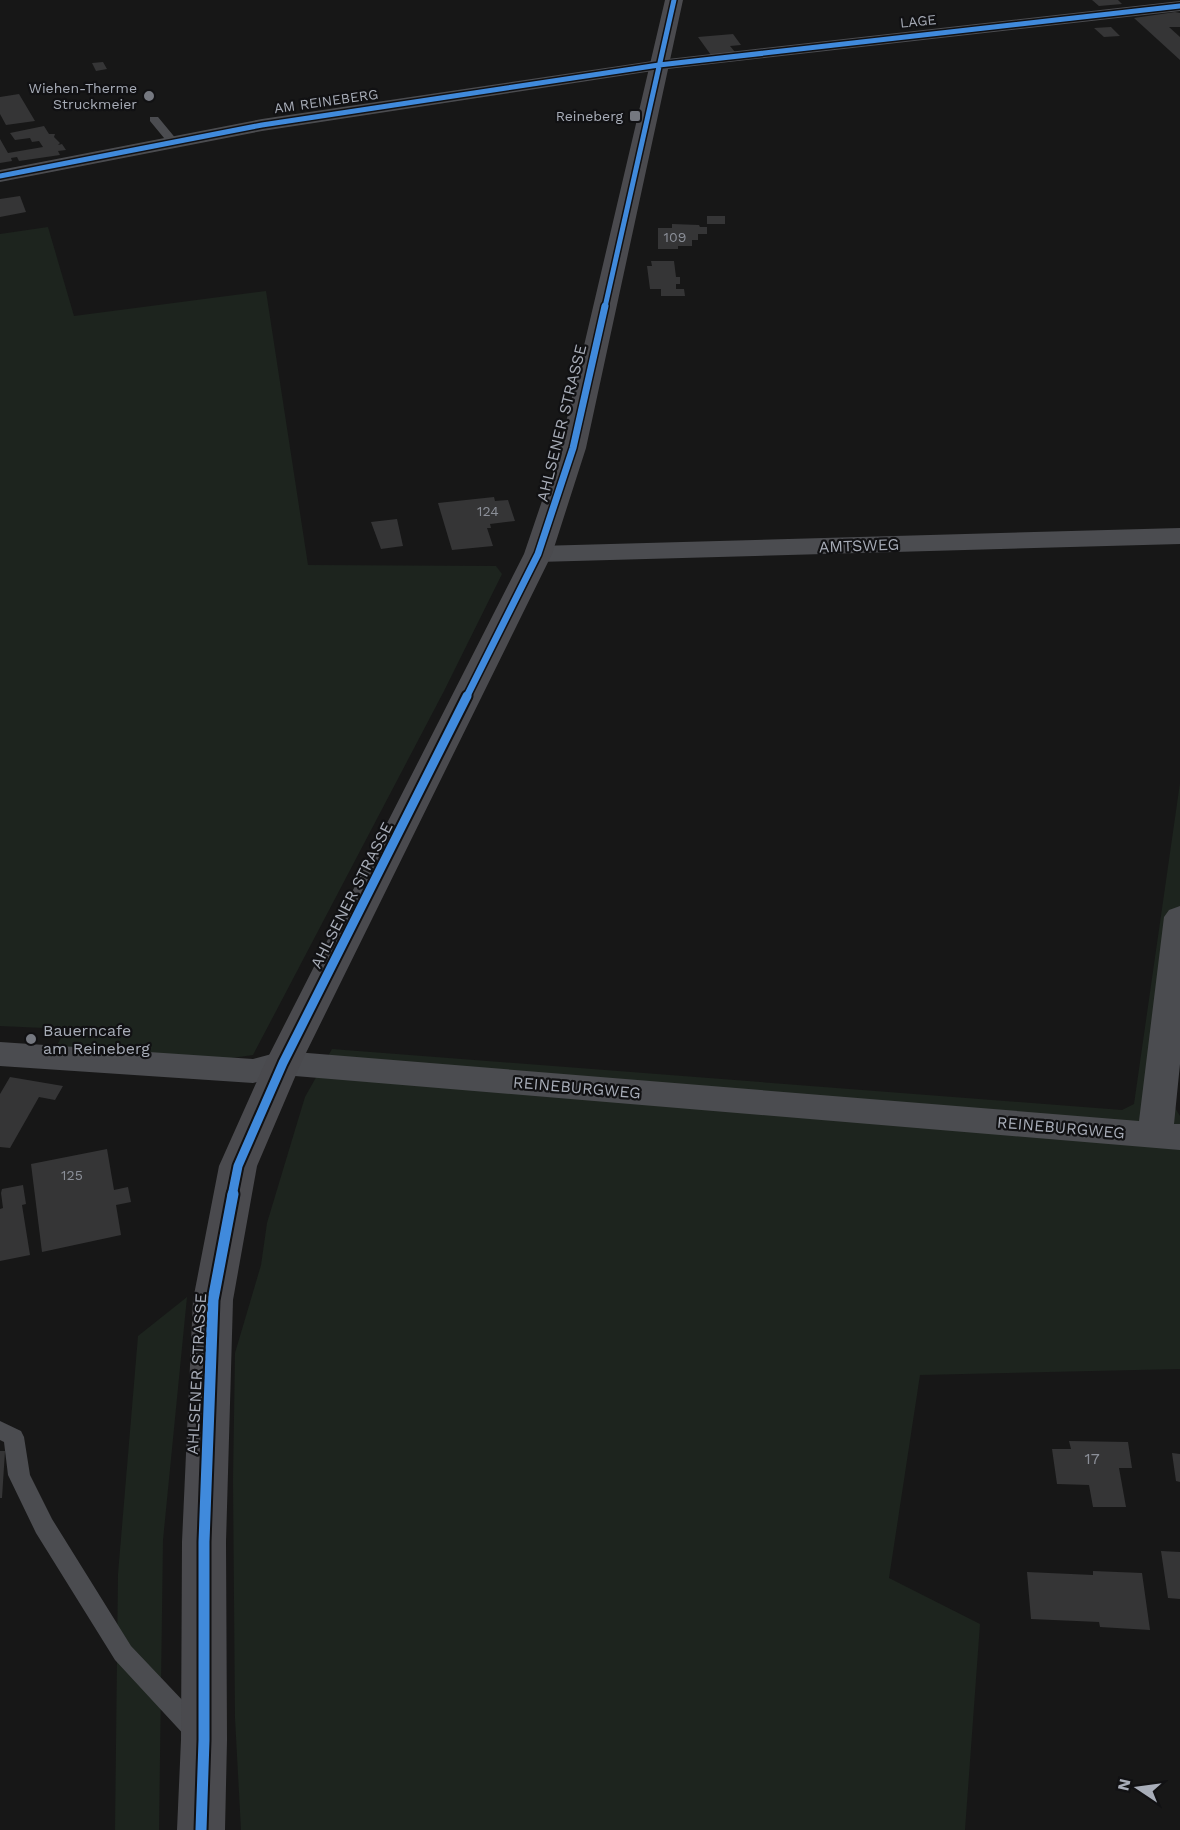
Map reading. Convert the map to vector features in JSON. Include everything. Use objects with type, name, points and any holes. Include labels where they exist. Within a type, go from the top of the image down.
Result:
[{"type":"main road","name":"AHLSENER STRASSE","points":[[201,1830],[204,1740],[204,1542],[213,1300],[238,1166],[283,1063],[538,554],[573,448],[674,0]]},
{"type":"street","name":"LAGE","points":[[659,65],[1180,6]]},
{"type":"street","name":"AM REINEBERG","points":[[0,176],[262,125],[659,65]]},
{"type":"street","name":"AMTSWEG","points":[[538,554],[1180,536]]},
{"type":"street","name":"REINEBURGWEG","points":[[0,1054],[253,1071],[283,1063],[1167,1136],[1180,917]]},
{"type":"lane","points":[[154,119],[173,142]]},
{"type":"lane","points":[[0,1430],[14,1437],[19,1475],[44,1526],[123,1653],[204,1740]]},
{"type":"shaded area","points":[[48,227],[74,316],[266,291],[308,565],[496,566],[502,574],[444,691],[253,1055],[225,1059],[53,1052],[66,1029],[0,1026],[0,234]]},
{"type":"shaded area","points":[[1180,783],[1180,1043],[1174,1106],[1180,1116],[1180,1369],[920,1375],[889,1578],[980,1624],[965,1830],[241,1830],[235,1718],[233,1480],[235,1353],[261,1265],[267,1223],[305,1097],[332,1049],[1122,1110],[1134,1104]]},
{"type":"shaded area","points":[[187,1297],[163,1540],[159,1830],[115,1830],[118,1574],[138,1336]]},
{"type":"building","points":[[1092,0],[1118,0],[1122,4],[1099,6]]},
{"type":"building","points":[[1180,13],[1180,27],[1169,27],[1180,37],[1180,60],[1134,18]]},
{"type":"building","points":[[1111,27],[1120,36],[1104,37],[1094,28]]},
{"type":"building","points":[[733,34],[741,45],[730,46],[735,52],[711,55],[698,37]]},
{"type":"building","points":[[103,62],[107,69],[96,71],[92,63]]},
{"type":"building","points":[[19,94],[35,121],[6,125],[0,114],[0,97]]},
{"type":"building","points":[[44,126],[49,134],[55,134],[54,137],[60,143],[58,145],[62,144],[66,150],[58,151],[60,155],[19,161],[17,157],[11,158],[12,161],[0,163],[0,139],[8,153],[43,147],[39,141],[32,142],[30,138],[15,140],[10,133]]},
{"type":"building","points":[[20,196],[26,212],[0,217],[0,199]]},
{"type":"building","points":[[707,216],[725,216],[725,224],[707,224]]},
{"type":"building","points":[[672,224],[707,227],[707,234],[698,234],[698,240],[692,240],[692,246],[658,249],[658,228],[672,228]]},
{"type":"building","points":[[651,261],[674,261],[676,277],[680,277],[680,284],[676,284],[676,289],[684,289],[685,296],[661,296],[661,289],[650,289],[647,266],[652,266]]},
{"type":"building","points":[[494,497],[495,501],[508,500],[515,521],[490,524],[491,528],[487,528],[493,546],[452,550],[438,503]]},
{"type":"building","points":[[397,519],[403,546],[381,549],[371,522]]},
{"type":"building","points":[[10,1077],[63,1086],[55,1100],[39,1097],[10,1148],[0,1147],[0,1094]]},
{"type":"building","points":[[107,1149],[114,1190],[128,1187],[131,1202],[116,1205],[121,1235],[42,1252],[31,1164]]},
{"type":"building","points":[[23,1185],[26,1204],[22,1205],[30,1255],[0,1261],[2,1189]]},
{"type":"building","points":[[1069,1441],[1128,1442],[1132,1468],[1119,1468],[1126,1507],[1093,1507],[1089,1485],[1057,1484],[1052,1449],[1071,1449]]},
{"type":"building","points":[[0,1451],[5,1451],[2,1498],[0,1498]]},
{"type":"building","points":[[1172,1453],[1180,1454],[1180,1482],[1176,1481]]},
{"type":"building","points":[[1161,1551],[1180,1552],[1180,1599],[1168,1598]]},
{"type":"building","points":[[1093,1571],[1142,1573],[1150,1630],[1100,1627],[1099,1622],[1031,1619],[1027,1572],[1093,1575]]},
{"type":"cycle path","points":[[201,1830],[204,1740],[204,1542],[213,1300],[238,1166],[283,1063],[538,554],[573,448],[674,0]]},
{"type":"cycle path","points":[[0,176],[262,125],[659,65],[1180,6]]},
{"type":"place","name":"Wiehen-Therme Struckmeier","points":[[149,96]]},
{"type":"place","name":"Reineberg","points":[[635,116]]},
{"type":"place","name":"Bauerncafe am Reineberg","points":[[31,1039]]}]
